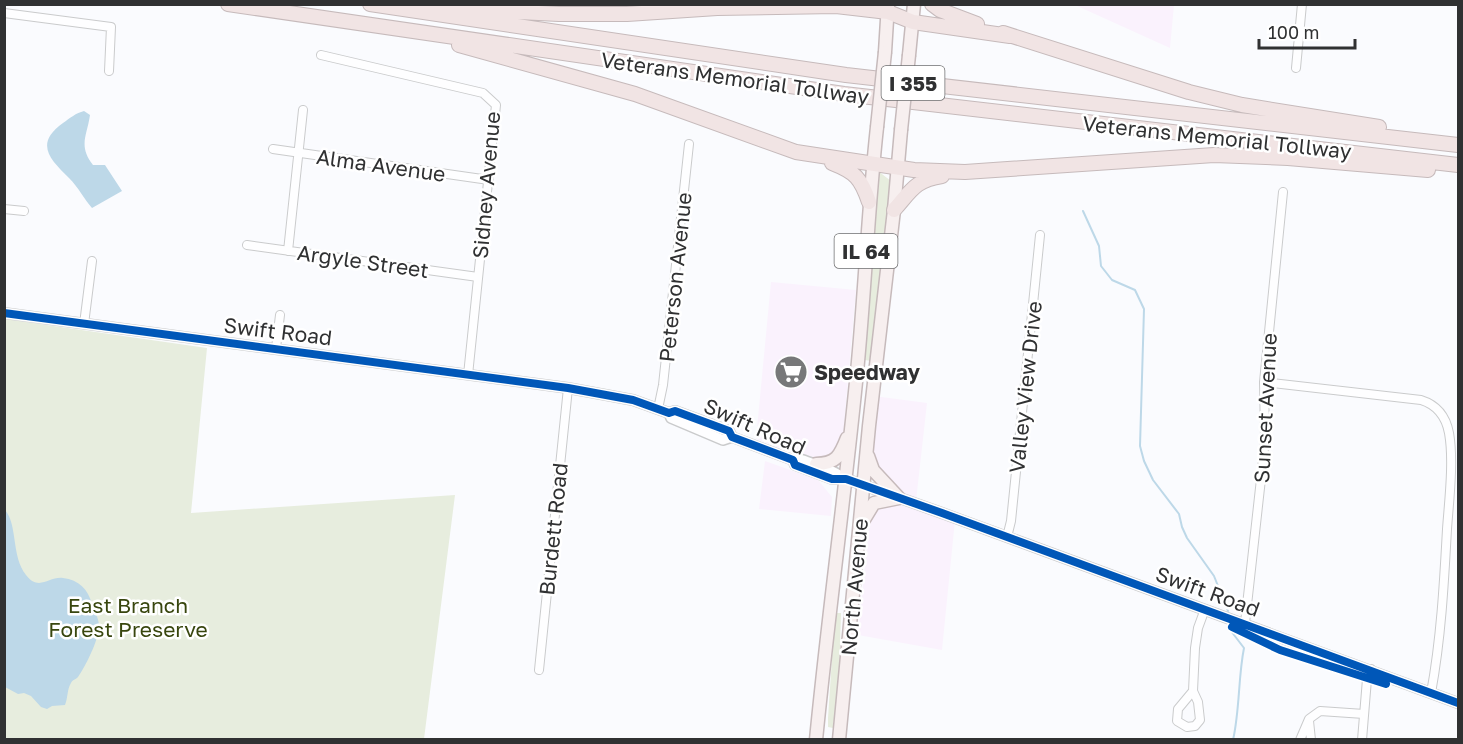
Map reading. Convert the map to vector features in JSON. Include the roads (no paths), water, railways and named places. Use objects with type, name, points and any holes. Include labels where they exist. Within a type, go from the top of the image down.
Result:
[{"type":"highway","name":"Veterans Memorial Tollway","points":[[228,4],[844,94],[1458,165]]},
{"type":"highway","name":"Veterans Memorial Tollway","points":[[370,4],[846,75],[1458,145]]},
{"type":"highway","points":[[435,4],[498,11],[559,14],[627,14],[717,8],[839,5],[888,8],[913,22],[1010,36]]},
{"type":"highway","points":[[932,4],[948,14],[1138,78],[1242,105],[1458,138]]},
{"type":"highway","points":[[387,27],[515,59],[634,94],[796,152],[914,170],[965,172],[1214,155],[1288,158],[1458,173]]},
{"type":"highway","points":[[816,156],[842,167],[858,178],[864,185],[869,202]]},
{"type":"highway","points":[[894,210],[921,181],[965,172]]},
{"type":"main road","name":"North Avenue","points":[[839,740],[863,484],[894,210],[914,4]]},
{"type":"main road","name":"North Avenue","points":[[816,740],[864,301],[869,202],[888,8]]},
{"type":"main road","points":[[816,464],[831,463],[838,458],[847,439],[852,416]]},
{"type":"main road","points":[[867,450],[873,470],[899,498]]},
{"type":"main road","points":[[859,528],[874,503],[899,498]]},
{"type":"street","points":[[1296,68],[1302,4]]},
{"type":"street","points":[[4,13],[111,27],[110,71]]},
{"type":"street","name":"Sidney Avenue","points":[[321,55],[483,93],[496,105],[468,375]]},
{"type":"street","points":[[288,250],[303,110]]},
{"type":"street","name":"Peterson Avenue","points":[[658,409],[663,385],[689,144]]},
{"type":"street","name":"Alma Avenue","points":[[273,149],[489,180]]},
{"type":"street","name":"Sunset Avenue","points":[[1245,623],[1265,438],[1264,382],[1283,192]]},
{"type":"street","points":[[4,209],[24,211]]},
{"type":"street","name":"Valley View Drive","points":[[1008,537],[1040,236]]},
{"type":"street","name":"Argyle Street","points":[[247,244],[478,277]]},
{"type":"street","points":[[84,324],[92,261]]},
{"type":"street","name":"Swift Road","points":[[4,313],[568,388],[624,398],[669,413],[675,411],[729,431],[732,437],[793,460],[797,458],[835,471],[846,479]]},
{"type":"street","points":[[276,348],[280,315]]},
{"type":"street","points":[[1264,382],[1414,398],[1432,403],[1440,412],[1449,434],[1449,492],[1444,578],[1431,693]]},
{"type":"street","name":"Burdett Road","points":[[539,670],[568,388]]},
{"type":"street","name":"Swift Road","points":[[793,460],[795,465],[832,479],[846,479],[863,484],[1371,669],[1458,703]]},
{"type":"street","points":[[1193,691],[1195,648],[1198,628],[1205,609]]},
{"type":"street","points":[[1362,740],[1367,679],[1371,669]]},
{"type":"street","points":[[1300,740],[1309,719],[1320,711],[1364,714]]},
{"type":"street","points":[[1309,719],[1311,740]]},
{"type":"water","points":[[84,111],[90,115],[85,141],[88,158],[93,165],[105,165],[122,191],[92,208],[51,158],[47,145],[54,131],[73,116]]},
{"type":"water","points":[[5,510],[12,524],[18,559],[26,575],[31,580],[40,583],[63,578],[78,583],[88,594],[99,623],[95,645],[81,673],[70,685],[65,705],[52,706],[47,709],[41,707],[31,696],[24,693],[18,694],[5,687]]},
{"type":"waterway","points":[[1083,211],[1099,246],[1101,266],[1112,280],[1135,290],[1144,309],[1140,446],[1144,461],[1153,480],[1179,514],[1187,538],[1214,576],[1228,611]]},
{"type":"waterway","points":[[1231,631],[1244,648],[1233,740]]},
{"type":"place","name":"Speedway","points":[[791,372]]},
{"type":"park label","name":"East Branch Forest Preserve","points":[[128,617]]}]
